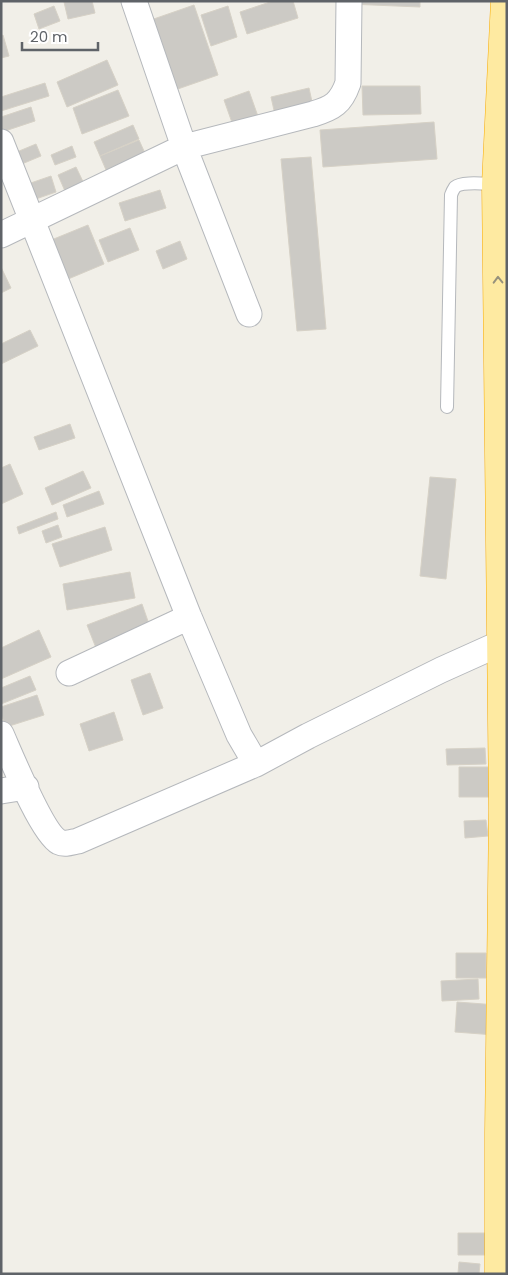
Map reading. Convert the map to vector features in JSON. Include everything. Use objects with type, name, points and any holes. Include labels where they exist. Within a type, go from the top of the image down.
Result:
[{"type":"highway","points":[[499,1274],[503,1024],[496,184],[505,1]]},
{"type":"street","points":[[134,1],[184,147],[249,314]]},
{"type":"street","points":[[1,235],[184,147],[325,111],[344,95],[348,83],[349,1]]},
{"type":"street","points":[[1,142],[189,617],[247,748]]},
{"type":"street","points":[[69,673],[189,617]]},
{"type":"street","points":[[1,734],[29,796],[47,829],[56,840],[65,844],[78,841],[247,748],[308,736],[433,674],[501,643]]},
{"type":"street","points":[[1,791],[29,796]]},
{"type":"lane","points":[[447,407],[451,195],[456,186],[462,184],[496,184]]},
{"type":"building","points":[[92,1],[95,13],[68,19],[64,2]]},
{"type":"building","points":[[273,1],[293,1],[298,18],[247,34],[240,12]]},
{"type":"building","points":[[349,1],[420,1],[420,7],[349,4]]},
{"type":"building","points":[[194,5],[218,75],[172,91],[148,21]]},
{"type":"building","points":[[54,6],[60,21],[39,29],[34,14]]},
{"type":"building","points":[[228,6],[237,37],[211,46],[201,15]]},
{"type":"building","points":[[3,35],[9,56],[1,58],[1,36]]},
{"type":"building","points":[[107,60],[118,85],[67,107],[57,82]]},
{"type":"building","points":[[45,83],[49,96],[1,111],[1,97]]},
{"type":"building","points":[[362,86],[420,86],[421,114],[363,115]]},
{"type":"building","points":[[309,88],[314,111],[276,119],[271,97]]},
{"type":"building","points":[[118,90],[129,116],[82,134],[73,108]]},
{"type":"building","points":[[249,91],[260,122],[235,131],[224,100]]},
{"type":"building","points":[[31,107],[35,121],[2,132],[1,117]]},
{"type":"building","points":[[434,122],[437,159],[323,167],[320,130]]},
{"type":"building","points":[[133,125],[139,139],[100,156],[94,142]]},
{"type":"building","points":[[139,140],[149,162],[110,179],[100,156]]},
{"type":"building","points":[[36,144],[41,156],[17,166],[12,154]]},
{"type":"building","points":[[72,146],[76,157],[55,165],[51,155]]},
{"type":"building","points":[[311,157],[326,329],[297,331],[281,159]]},
{"type":"building","points":[[76,167],[87,190],[68,198],[58,175]]},
{"type":"building","points":[[51,176],[56,192],[30,201],[25,185]]},
{"type":"building","points":[[160,190],[166,208],[125,221],[119,203]]},
{"type":"building","points":[[88,225],[104,264],[61,282],[44,243]]},
{"type":"building","points":[[130,228],[139,250],[108,262],[99,240]]},
{"type":"building","points":[[180,241],[187,259],[163,269],[156,251]]},
{"type":"building","points":[[1,267],[11,288],[1,293]]},
{"type":"building","points":[[30,330],[38,346],[1,364],[1,344]]},
{"type":"building","points":[[70,424],[75,438],[39,450],[34,437]]},
{"type":"building","points":[[10,464],[23,494],[1,504],[1,468]]},
{"type":"building","points":[[83,471],[91,488],[52,505],[45,488]]},
{"type":"building","points":[[430,477],[456,479],[446,579],[420,576]]},
{"type":"building","points":[[99,491],[104,504],[67,517],[63,505]]},
{"type":"building","points":[[56,512],[58,519],[19,534],[17,527]]},
{"type":"building","points":[[58,525],[62,537],[46,543],[42,531]]},
{"type":"building","points":[[105,527],[112,550],[60,567],[52,544]]},
{"type":"building","points":[[130,572],[135,598],[67,610],[63,584]]},
{"type":"building","points":[[142,604],[150,627],[96,648],[87,625]]},
{"type":"building","points":[[39,630],[51,657],[1,679],[1,648]]},
{"type":"building","points":[[150,673],[163,708],[143,715],[131,680]]},
{"type":"building","points":[[30,676],[36,690],[1,704],[1,688]]},
{"type":"building","points":[[37,695],[44,715],[6,727],[1,714],[1,707]]},
{"type":"building","points":[[114,712],[123,740],[89,751],[80,724]]},
{"type":"building","points":[[485,748],[486,764],[447,765],[446,749]]},
{"type":"building","points":[[459,767],[492,767],[492,797],[459,797]]},
{"type":"building","points":[[486,820],[488,836],[465,838],[464,821]]},
{"type":"building","points":[[456,953],[486,953],[486,978],[456,978]]},
{"type":"building","points":[[478,979],[479,999],[442,1001],[441,981]]},
{"type":"building","points":[[457,1002],[497,1005],[495,1035],[455,1032]]},
{"type":"building","points":[[458,1233],[488,1233],[489,1255],[458,1255]]},
{"type":"building","points":[[459,1262],[480,1264],[479,1274],[458,1273]]}]
